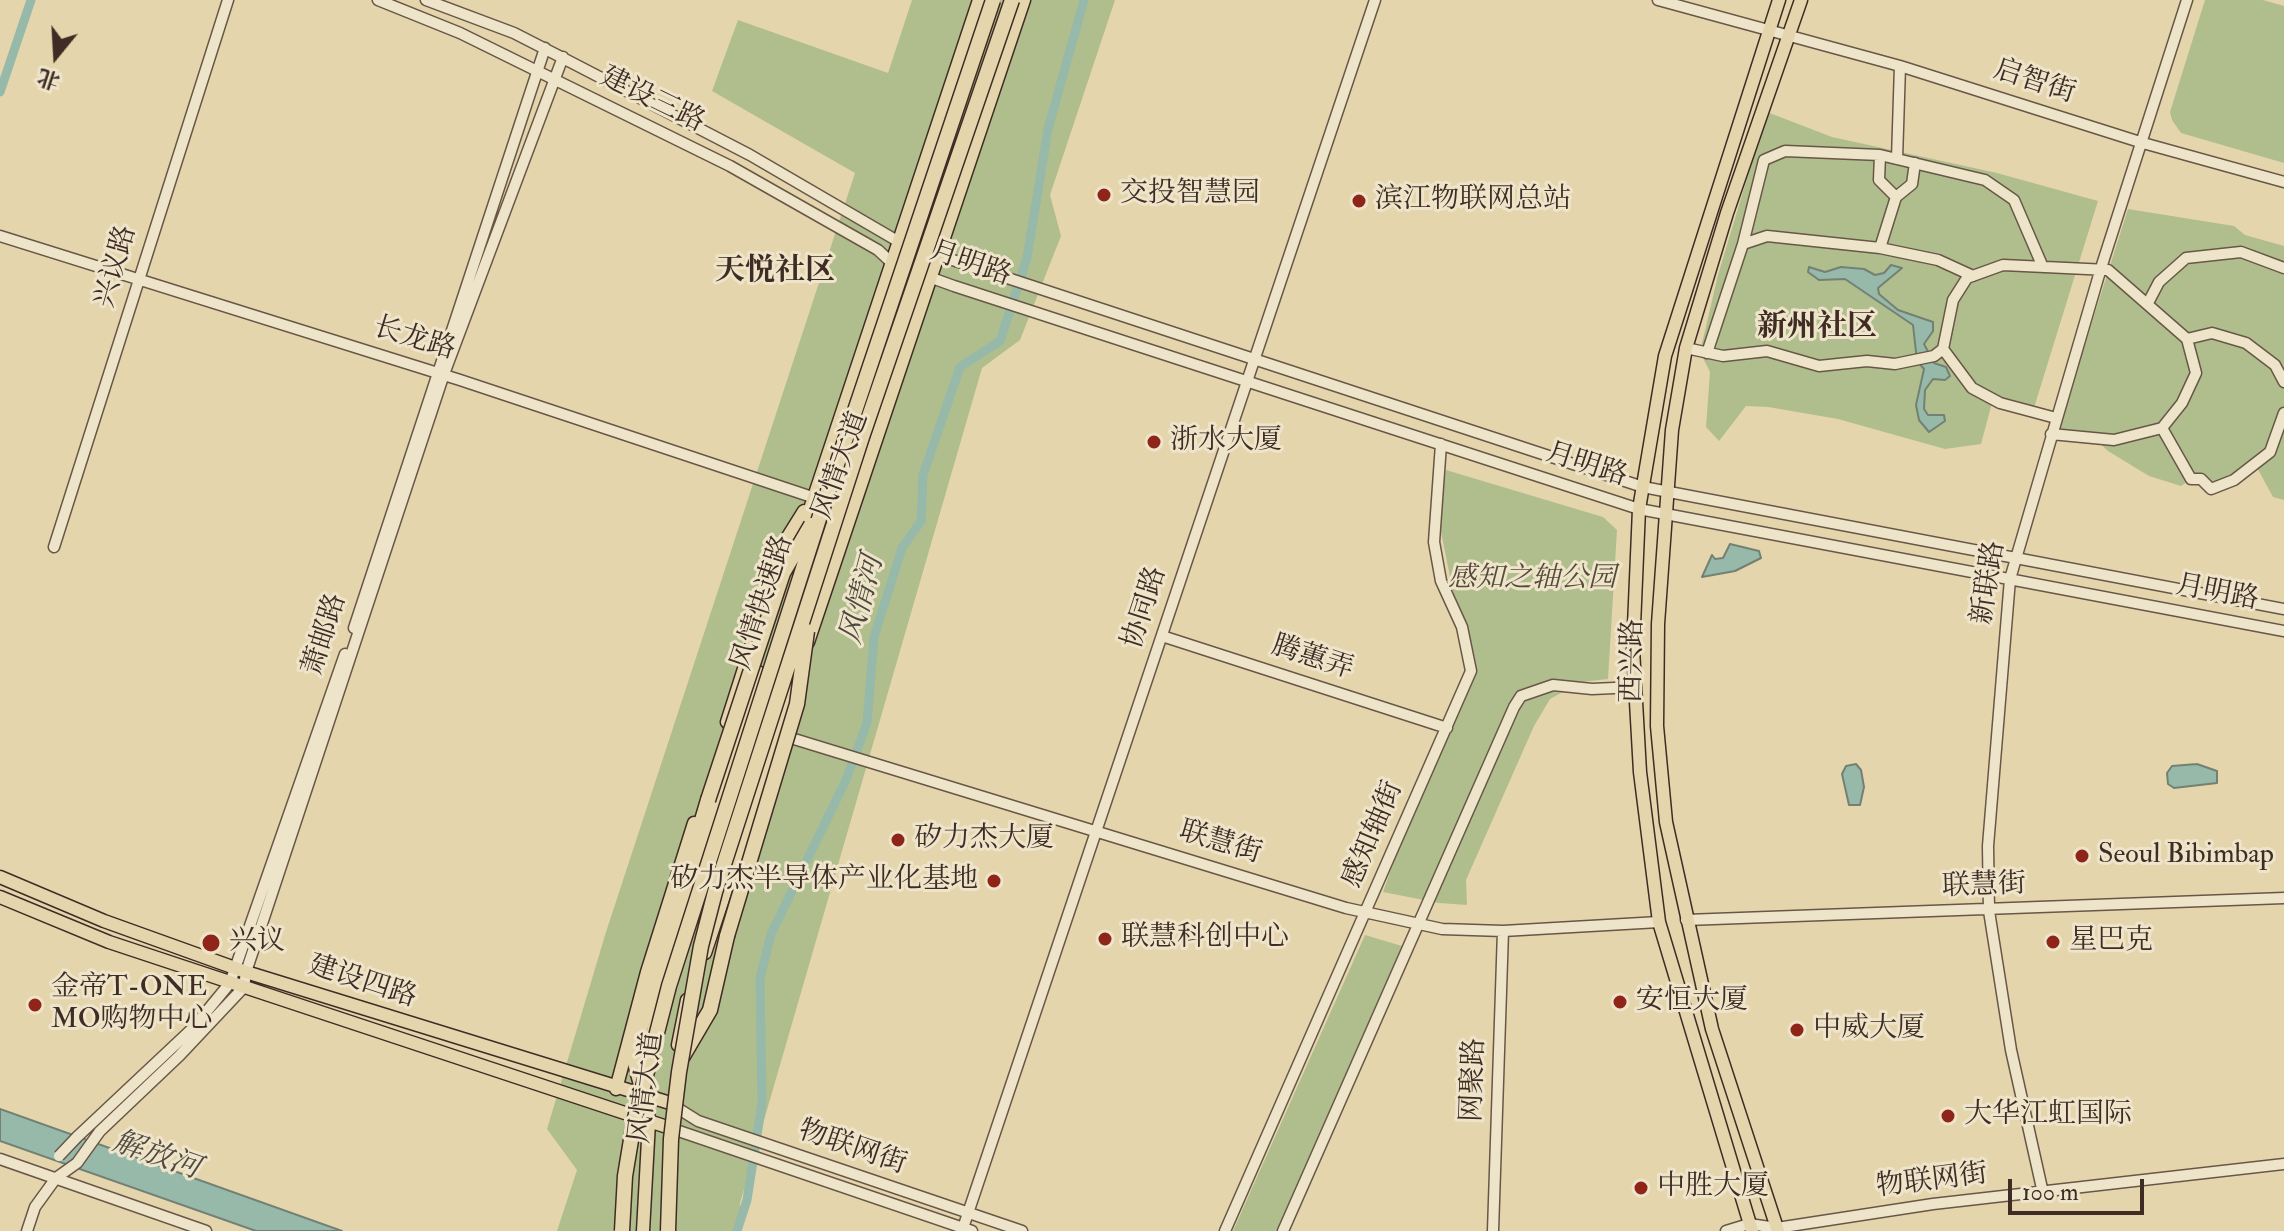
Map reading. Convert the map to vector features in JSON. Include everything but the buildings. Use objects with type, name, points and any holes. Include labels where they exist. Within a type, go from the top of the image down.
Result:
[{"type":"highway","name":"风情快速路","points":[[622,1231],[625,1176],[644,1074],[818,498],[993,0]]},
{"type":"highway","name":"风情快速路","points":[[668,1231],[671,1139],[701,946],[715,892],[862,437],[1012,0]]},
{"type":"highway","points":[[644,1098],[635,1063],[641,1026],[708,800],[783,573],[818,498]]},
{"type":"highway","points":[[675,1070],[710,1010],[727,936],[797,704],[812,598]]},
{"type":"main road","name":"风情大道","points":[[643,1231],[649,1122],[644,1098],[650,1079],[651,1026],[664,974],[979,0]]},
{"type":"main road","name":"风情大道","points":[[661,1231],[667,1127],[681,1018],[1024,0]]},
{"type":"main road","name":"西兴路","points":[[1751,1227],[1659,922],[1640,772],[1633,649],[1639,509],[1651,425],[1672,332],[1779,0]]},
{"type":"main road","name":"西兴路","points":[[1776,1230],[1712,1029],[1666,822],[1657,726],[1658,624],[1666,491],[1686,348],[1727,213],[1801,0]]},
{"type":"main road","points":[[616,1089],[647,972],[784,543],[818,498]]},
{"type":"main road","name":"建设四路","points":[[0,877],[104,921],[242,970],[644,1098],[670,1103]]},
{"type":"main road","name":"建设四路","points":[[0,897],[109,942],[667,1127]]},
{"type":"street","name":"兴议路","points":[[54,547],[228,0]]},
{"type":"street","name":"建设三路","points":[[378,0],[460,33],[730,166],[878,250],[893,264]]},
{"type":"street","name":"建设三路","points":[[426,0],[563,57],[750,155],[901,243]]},
{"type":"street","name":"协同路","points":[[966,1230],[968,1214],[1375,0]]},
{"type":"street","name":"启智街","points":[[1658,0],[1900,66],[2143,143],[2284,182]]},
{"type":"street","name":"新联路","points":[[2043,1193],[2011,1050],[1989,911],[1988,846],[2010,579],[2101,268],[2187,0]]},
{"type":"street","name":"萧邮路","points":[[242,970],[545,48]]},
{"type":"street","name":"萧邮路","points":[[56,1178],[59,1156],[193,1028],[242,970],[309,785],[440,373],[563,57]]},
{"type":"street","points":[[1897,159],[1900,66]]},
{"type":"street","points":[[1707,353],[1743,244],[1764,160],[1785,151],[1880,155],[1985,180],[2014,200],[2042,265]]},
{"type":"street","points":[[1880,155],[1879,180],[1896,197]]},
{"type":"street","points":[[1880,248],[1896,197],[1912,184],[1915,163]]},
{"type":"street","name":"长龙路","points":[[0,236],[440,373],[818,498]]},
{"type":"street","points":[[1743,244],[1767,236],[1880,248],[1938,260],[1973,276]]},
{"type":"street","name":"月明路","points":[[901,243],[1256,357],[1643,487],[2284,609]]},
{"type":"street","points":[[2148,303],[2159,282],[2186,258],[2241,252],[2284,268]]},
{"type":"street","name":"月明路","points":[[893,264],[1639,509],[2284,631]]},
{"type":"street","points":[[1938,352],[1953,300],[1967,278],[2003,265],[2108,270],[2187,339],[2196,373],[2182,403],[2162,428],[2114,440],[2051,434]]},
{"type":"street","points":[[2187,339],[2212,333],[2246,343],[2282,373]]},
{"type":"street","points":[[1686,348],[1723,356],[1767,351],[1819,366],[1914,361],[1938,352]]},
{"type":"street","points":[[1938,352],[1972,388],[2000,403],[2056,418]]},
{"type":"street","points":[[2162,428],[2191,479],[2201,479],[2211,489],[2234,480],[2270,452],[2284,413]]},
{"type":"street","name":"感知轴街","points":[[1225,1231],[1471,671],[1462,627],[1441,581],[1434,542],[1441,444]]},
{"type":"street","name":"腾蕙弄","points":[[1162,636],[1447,728]]},
{"type":"street","points":[[1283,1231],[1521,696],[1553,685],[1592,689],[1636,687]]},
{"type":"street","name":"联慧街","points":[[778,734],[1097,832],[1367,912],[1418,924],[1503,931],[1659,922]]},
{"type":"street","name":"联慧街","points":[[1686,920],[2284,898]]},
{"type":"street","name":"网聚路","points":[[1493,1231],[1503,931]]},
{"type":"street","points":[[27,1231],[35,1207],[56,1178],[77,1163],[92,1142],[244,987],[242,970]]},
{"type":"street","name":"物联网街","points":[[670,1103],[698,1121],[1022,1231]]},
{"type":"street","name":"物联网街","points":[[667,1127],[966,1230]]},
{"type":"street","points":[[0,1159],[206,1231]]},
{"type":"street","name":"物联网街","points":[[1726,1231],[1751,1227],[1776,1230],[1933,1204],[2284,1164]]},
{"type":"green space","points":[[912,0],[1115,0],[1050,195],[1061,236],[1020,340],[982,368],[740,1203],[740,1231],[557,1231],[577,1170],[547,1129],[606,932],[855,173],[712,91],[738,20],[888,73]]},
{"type":"green space","points":[[2205,0],[2263,0],[2284,6],[2284,163],[2181,133],[2172,120],[2170,112]]},
{"type":"green space","points":[[1767,112],[1832,137],[1997,173],[2098,201],[2033,411],[1993,399],[1981,444],[1945,449],[1838,419],[1768,407],[1746,406],[1719,441],[1706,427],[1710,372],[1700,352],[1718,275]]},
{"type":"green space","points":[[2128,209],[2234,226],[2245,235],[2284,246],[2284,500],[2273,497],[2255,464],[2211,489],[2191,479],[2181,486],[2149,476],[2108,451],[2094,438],[2057,432]]},
{"type":"green space","name":"感知之轴公园","points":[[1446,470],[1603,517],[1617,530],[1608,679],[1581,682],[1550,699],[1534,726],[1466,880],[1467,905],[1383,892],[1442,725],[1468,666],[1437,512]]},
{"type":"green space","points":[[1365,935],[1402,946],[1277,1231],[1233,1231]]},
{"type":"shaded area","points":[[1891,265],[1902,268],[1878,288],[1879,294],[1898,310],[1933,322],[1933,331],[1924,344],[1934,363],[1946,367],[1950,376],[1945,380],[1933,379],[1925,390],[1924,409],[1928,415],[1944,415],[1945,421],[1929,432],[1919,420],[1916,405],[1924,369],[1917,361],[1913,325],[1845,279],[1819,280],[1808,272],[1809,267],[1825,272],[1841,267],[1864,269],[1875,275],[1884,273]]},
{"type":"shaded area","points":[[1730,544],[1759,551],[1761,558],[1735,571],[1702,577],[1712,555],[1715,559],[1723,558]]},
{"type":"shaded area","points":[[1856,764],[1861,770],[1864,787],[1860,805],[1849,805],[1842,774],[1846,766]]},
{"type":"shaded area","points":[[2197,764],[2217,771],[2217,783],[2174,788],[2168,784],[2167,773],[2172,766]]},
{"type":"shaded area","points":[[0,1109],[342,1231],[256,1231],[0,1141]]},
{"type":"waterway","points":[[0,92],[31,0]]},
{"type":"waterway","name":"风情河","points":[[737,1231],[747,1200],[762,1103],[760,978],[771,934],[846,780],[867,723],[874,637],[902,548],[921,521],[923,475],[960,367],[1000,341],[1027,258],[1048,129],[1084,0]]},
{"type":"place","name":"交投智慧园","points":[[1104,195]]},
{"type":"place","name":"滨江物联网总站","points":[[1359,201]]},
{"type":"place","name":"浙水大厦","points":[[1154,442]]},
{"type":"place","name":"矽力杰大厦","points":[[898,840]]},
{"type":"place","name":"Seoul Bibimbap","points":[[2082,856]]},
{"type":"place","name":"矽力杰半导体产业化基地","points":[[994,881]]},
{"type":"place","name":"联慧科创中心","points":[[1105,939]]},
{"type":"place","name":"星巴克","points":[[2053,942]]},
{"type":"place","name":"兴议","points":[[211,943]]},
{"type":"place","name":"安恒大厦","points":[[1620,1002]]},
{"type":"place","name":"金帝T-ONE MO购物中心","points":[[35,1005]]},
{"type":"place","name":"中威大厦","points":[[1797,1030]]},
{"type":"place","name":"大华江虹国际","points":[[1948,1116]]},
{"type":"place","name":"中胜大厦","points":[[1641,1188]]},
{"type":"district","name":"天悦社区","points":[[775,273]]},
{"type":"district","name":"新州社区","points":[[1817,329]]},
{"type":"water label","name":"解放河","points":[[156,1157]]}]
